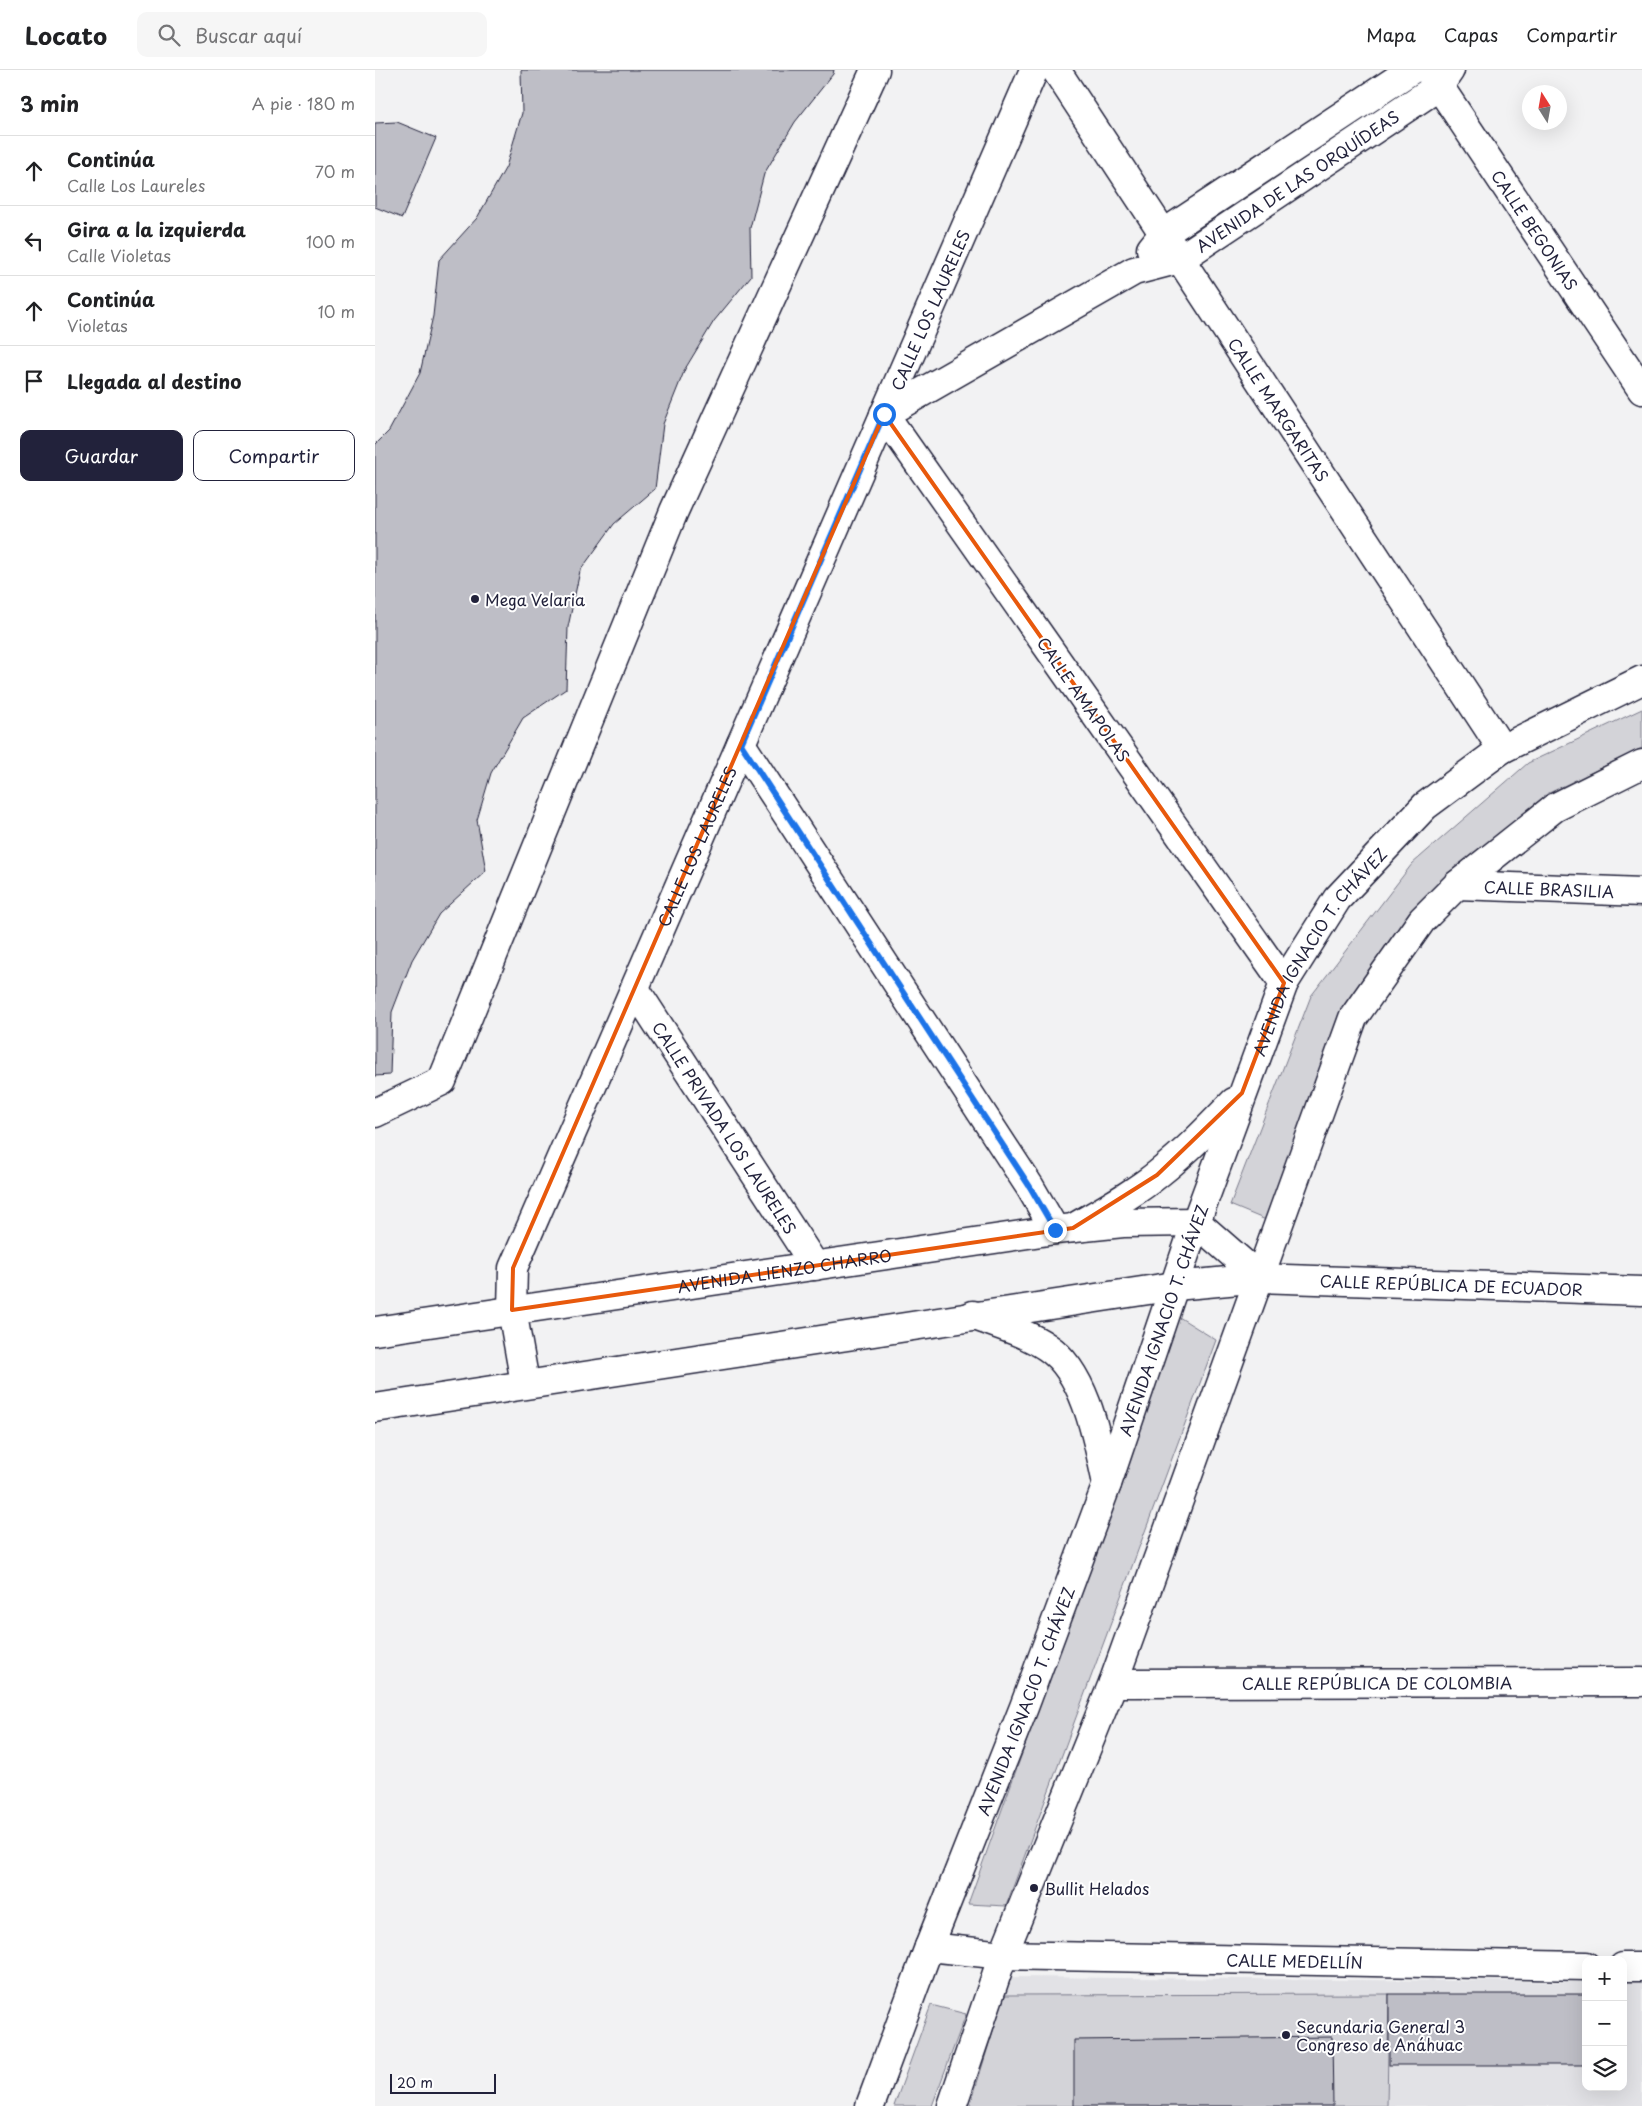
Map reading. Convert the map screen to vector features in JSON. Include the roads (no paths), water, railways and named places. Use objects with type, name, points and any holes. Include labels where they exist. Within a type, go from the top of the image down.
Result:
[{"type":"street","points":[[375,1114],[442,1081],[673,511],[875,70]]},
{"type":"street","name":"CALLE LOS LAURELES","points":[[525,1383],[512,1310],[513,1268],[1035,70]]},
{"type":"street","name":"CALLE MARGARITAS","points":[[1056,70],[1502,749]]},
{"type":"street","name":"AVENIDA DE LAS ORQUÍDEAS","points":[[1134,270],[1163,234],[1411,70]]},
{"type":"street","name":"AVENIDA DE LAS ORQUÍDEAS","points":[[884,414],[1134,270],[1180,259],[1439,75]]},
{"type":"street","name":"CALLE BEGONIAS","points":[[1439,75],[1642,390]]},
{"type":"street","name":"CALLE AMAPOLAS","points":[[884,414],[1284,983]]},
{"type":"street","name":"AVENIDA IGNACIO T. CHÁVEZ","points":[[870,2106],[929,1948],[1024,1707],[1107,1484],[1195,1222],[1284,983],[1343,891],[1425,806],[1502,749],[1642,680]]},
{"type":"street","points":[[741,744],[1030,1187],[1064,1229],[1124,1199],[1157,1175],[1197,1140],[1242,1093]]},
{"type":"street","points":[[952,2106],[1003,1955],[1113,1683],[1353,1018],[1422,920],[1457,885],[1555,808],[1642,764]]},
{"type":"street","name":"CALLE BRASILIA","points":[[1457,885],[1642,892]]},
{"type":"street","name":"CALLE PRIVADA LOS LAURELES","points":[[635,989],[815,1266]]},
{"type":"street","points":[[1195,1222],[1260,1278]]},
{"type":"street","name":"AVENIDA LIENZO CHARRO","points":[[375,1331],[1064,1229],[1123,1223],[1195,1222]]},
{"type":"street","name":"CALLE REPÚBLICA DE ECUADOR","points":[[1175,1286],[1260,1278],[1642,1291]]},
{"type":"street","points":[[375,1408],[525,1383],[1175,1286]]},
{"type":"street","points":[[973,1316],[1015,1331],[1049,1347],[1071,1372],[1085,1399],[1097,1438],[1107,1484]]},
{"type":"street","name":"CALLE REPÚBLICA DE COLOMBIA","points":[[1113,1683],[1642,1682]]},
{"type":"street","name":"CALLE MEDELLÍN","points":[[929,1948],[1003,1955],[1582,1966]]},
{"type":"street","points":[[1627,1967],[1642,1967]]},
{"type":"place","name":"Mega Velaria","points":[[475,599]]},
{"type":"place","name":"Bullit Helados","points":[[1034,1888]]},
{"type":"place","name":"Secundaria General 3 Congreso de Anáhuac","points":[[1286,2035]]}]
